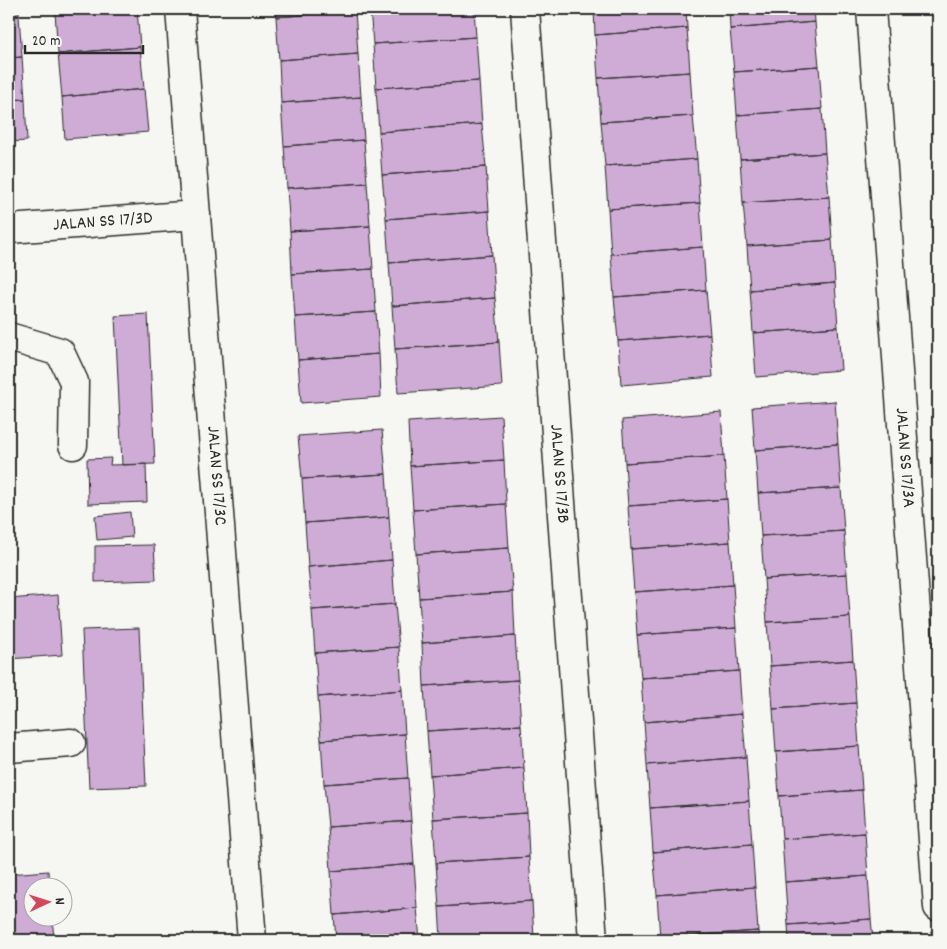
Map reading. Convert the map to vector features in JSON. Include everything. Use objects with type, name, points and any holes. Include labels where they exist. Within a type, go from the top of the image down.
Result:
[{"type":"street","name":"JALAN SS 17/3C","points":[[180,9],[252,940]]},
{"type":"street","name":"JALAN SS 17/3B","points":[[525,9],[593,940]]},
{"type":"street","name":"JALAN SS 17/3A","points":[[872,9],[938,907]]},
{"type":"street","name":"JALAN SS 17/3D","points":[[9,229],[196,215]]},
{"type":"street","points":[[9,337],[60,352],[74,382],[73,445]]},
{"type":"street","points":[[9,748],[71,743]]},
{"type":"building","points":[[9,9],[19,9],[19,16],[9,16]]},
{"type":"building","points":[[54,9],[89,9],[55,12]]},
{"type":"building","points":[[89,9],[137,9],[140,47],[58,54],[55,12]]},
{"type":"building","points":[[275,9],[355,9],[355,11],[276,17]]},
{"type":"building","points":[[370,9],[474,9],[476,37],[373,44]]},
{"type":"building","points":[[594,9],[686,9],[687,28],[595,35]]},
{"type":"building","points":[[729,9],[814,9],[815,22],[730,29]]},
{"type":"building","points":[[355,11],[358,54],[279,60],[276,17]]},
{"type":"building","points":[[9,16],[19,16],[22,57],[9,58]]},
{"type":"building","points":[[815,22],[819,66],[734,72],[730,29]]},
{"type":"building","points":[[687,28],[690,72],[598,78],[595,35]]},
{"type":"building","points":[[476,37],[479,81],[376,88],[373,44]]},
{"type":"building","points":[[140,47],[144,89],[62,97],[58,54]]},
{"type":"building","points":[[358,54],[361,97],[281,103],[279,60]]},
{"type":"building","points":[[22,57],[25,99],[9,100],[9,58]]},
{"type":"building","points":[[819,66],[822,109],[737,115],[734,72]]},
{"type":"building","points":[[690,72],[693,116],[601,122],[598,78]]},
{"type":"building","points":[[479,81],[482,124],[379,132],[376,88]]},
{"type":"building","points":[[144,89],[148,132],[65,139],[62,97]]},
{"type":"building","points":[[361,97],[364,140],[284,146],[281,103]]},
{"type":"building","points":[[25,99],[27,141],[9,142],[9,100]]},
{"type":"building","points":[[822,109],[825,153],[740,159],[737,115]]},
{"type":"building","points":[[693,116],[697,159],[605,166],[601,122]]},
{"type":"building","points":[[482,124],[486,167],[382,175],[379,132]]},
{"type":"building","points":[[364,140],[367,183],[287,188],[284,146]]},
{"type":"building","points":[[825,153],[829,197],[743,203],[740,159]]},
{"type":"building","points":[[697,159],[700,203],[608,209],[605,166]]},
{"type":"building","points":[[486,167],[489,211],[386,219],[382,175]]},
{"type":"building","points":[[367,183],[370,226],[290,231],[287,188]]},
{"type":"building","points":[[829,197],[832,240],[747,246],[743,203]]},
{"type":"building","points":[[700,203],[703,247],[611,254],[608,209]]},
{"type":"building","points":[[489,211],[492,255],[389,263],[386,219]]},
{"type":"building","points":[[370,226],[373,269],[292,274],[290,231]]},
{"type":"building","points":[[832,240],[835,283],[750,290],[747,246]]},
{"type":"building","points":[[703,247],[706,290],[614,297],[611,254]]},
{"type":"building","points":[[492,255],[495,298],[392,306],[389,263]]},
{"type":"building","points":[[373,269],[376,312],[295,317],[292,274]]},
{"type":"building","points":[[835,283],[838,327],[753,333],[750,290]]},
{"type":"building","points":[[706,290],[710,334],[618,341],[614,297]]},
{"type":"building","points":[[495,298],[499,342],[395,349],[392,306]]},
{"type":"building","points":[[376,312],[379,354],[298,360],[295,317]]},
{"type":"building","points":[[148,314],[155,464],[122,465],[115,316]]},
{"type":"building","points":[[838,327],[841,370],[756,377],[753,333]]},
{"type":"building","points":[[710,334],[713,377],[621,385],[618,341]]},
{"type":"building","points":[[499,342],[502,386],[398,393],[395,349]]},
{"type":"building","points":[[379,354],[381,397],[301,403],[298,360]]},
{"type":"building","points":[[835,401],[838,444],[755,450],[752,407]]},
{"type":"building","points":[[721,412],[724,456],[625,463],[622,420]]},
{"type":"building","points":[[501,416],[504,460],[410,466],[408,422]]},
{"type":"building","points":[[382,430],[386,474],[302,479],[298,436]]},
{"type":"building","points":[[838,444],[841,488],[758,493],[755,450]]},
{"type":"building","points":[[724,456],[727,499],[628,506],[625,463]]},
{"type":"building","points":[[111,458],[110,465],[146,464],[147,502],[88,504],[87,459]]},
{"type":"building","points":[[504,460],[506,504],[413,510],[410,466]]},
{"type":"building","points":[[386,474],[389,517],[305,523],[302,479]]},
{"type":"building","points":[[841,488],[844,531],[761,536],[758,493]]},
{"type":"building","points":[[727,499],[730,542],[631,549],[628,506]]},
{"type":"building","points":[[506,504],[509,548],[416,554],[413,510]]},
{"type":"building","points":[[130,512],[132,537],[97,540],[95,516]]},
{"type":"building","points":[[389,517],[392,560],[308,567],[305,523]]},
{"type":"building","points":[[844,531],[847,574],[764,579],[761,536]]},
{"type":"building","points":[[730,542],[733,585],[634,592],[631,549]]},
{"type":"building","points":[[154,545],[156,580],[95,582],[95,546]]},
{"type":"building","points":[[509,548],[513,592],[419,598],[416,554]]},
{"type":"building","points":[[392,560],[395,604],[312,610],[308,567]]},
{"type":"building","points":[[847,574],[850,617],[767,622],[764,579]]},
{"type":"building","points":[[733,585],[736,628],[637,635],[634,592]]},
{"type":"building","points":[[513,592],[515,636],[422,643],[419,598]]},
{"type":"building","points":[[58,595],[62,655],[9,659],[9,599]]},
{"type":"building","points":[[395,604],[399,647],[315,653],[312,610]]},
{"type":"building","points":[[850,617],[853,660],[770,666],[767,622]]},
{"type":"building","points":[[139,628],[146,786],[89,788],[82,630]]},
{"type":"building","points":[[736,628],[739,671],[641,678],[637,635]]},
{"type":"building","points":[[515,636],[518,680],[424,686],[422,643]]},
{"type":"building","points":[[399,647],[402,690],[318,697],[315,653]]},
{"type":"building","points":[[853,660],[856,703],[773,709],[770,666]]},
{"type":"building","points":[[739,671],[742,714],[644,722],[641,678]]},
{"type":"building","points":[[518,680],[521,725],[427,731],[424,686]]},
{"type":"building","points":[[402,690],[405,734],[321,740],[318,697]]},
{"type":"building","points":[[856,703],[859,746],[776,752],[773,709]]},
{"type":"building","points":[[742,714],[746,757],[647,765],[644,722]]},
{"type":"building","points":[[521,725],[524,768],[430,775],[427,731]]},
{"type":"building","points":[[405,734],[408,778],[324,784],[321,740]]},
{"type":"building","points":[[859,746],[862,790],[779,796],[776,752]]},
{"type":"building","points":[[746,757],[749,801],[650,808],[647,765]]},
{"type":"building","points":[[524,768],[527,813],[433,819],[430,775]]},
{"type":"building","points":[[408,778],[411,821],[328,827],[324,784]]},
{"type":"building","points":[[862,790],[865,833],[782,839],[779,796]]},
{"type":"building","points":[[749,801],[752,844],[653,852],[650,808]]},
{"type":"building","points":[[527,813],[529,857],[436,863],[433,819]]},
{"type":"building","points":[[411,821],[414,864],[331,871],[328,827]]},
{"type":"building","points":[[865,833],[868,876],[785,882],[782,839]]},
{"type":"building","points":[[752,844],[755,887],[657,895],[653,852]]},
{"type":"building","points":[[529,857],[532,901],[439,907],[436,863]]},
{"type":"building","points":[[414,864],[417,908],[334,915],[331,871]]},
{"type":"building","points":[[48,871],[48,876],[22,876],[22,926],[53,926],[54,940],[9,940],[9,874]]},
{"type":"building","points":[[868,876],[871,919],[788,925],[785,882]]},
{"type":"building","points":[[755,887],[758,931],[660,938],[657,895]]},
{"type":"building","points":[[532,901],[534,940],[441,940],[439,907]]},
{"type":"building","points":[[417,908],[420,940],[336,940],[334,915]]},
{"type":"building","points":[[871,919],[873,940],[789,940],[788,925]]},
{"type":"building","points":[[758,931],[759,940],[660,940],[660,938]]}]
